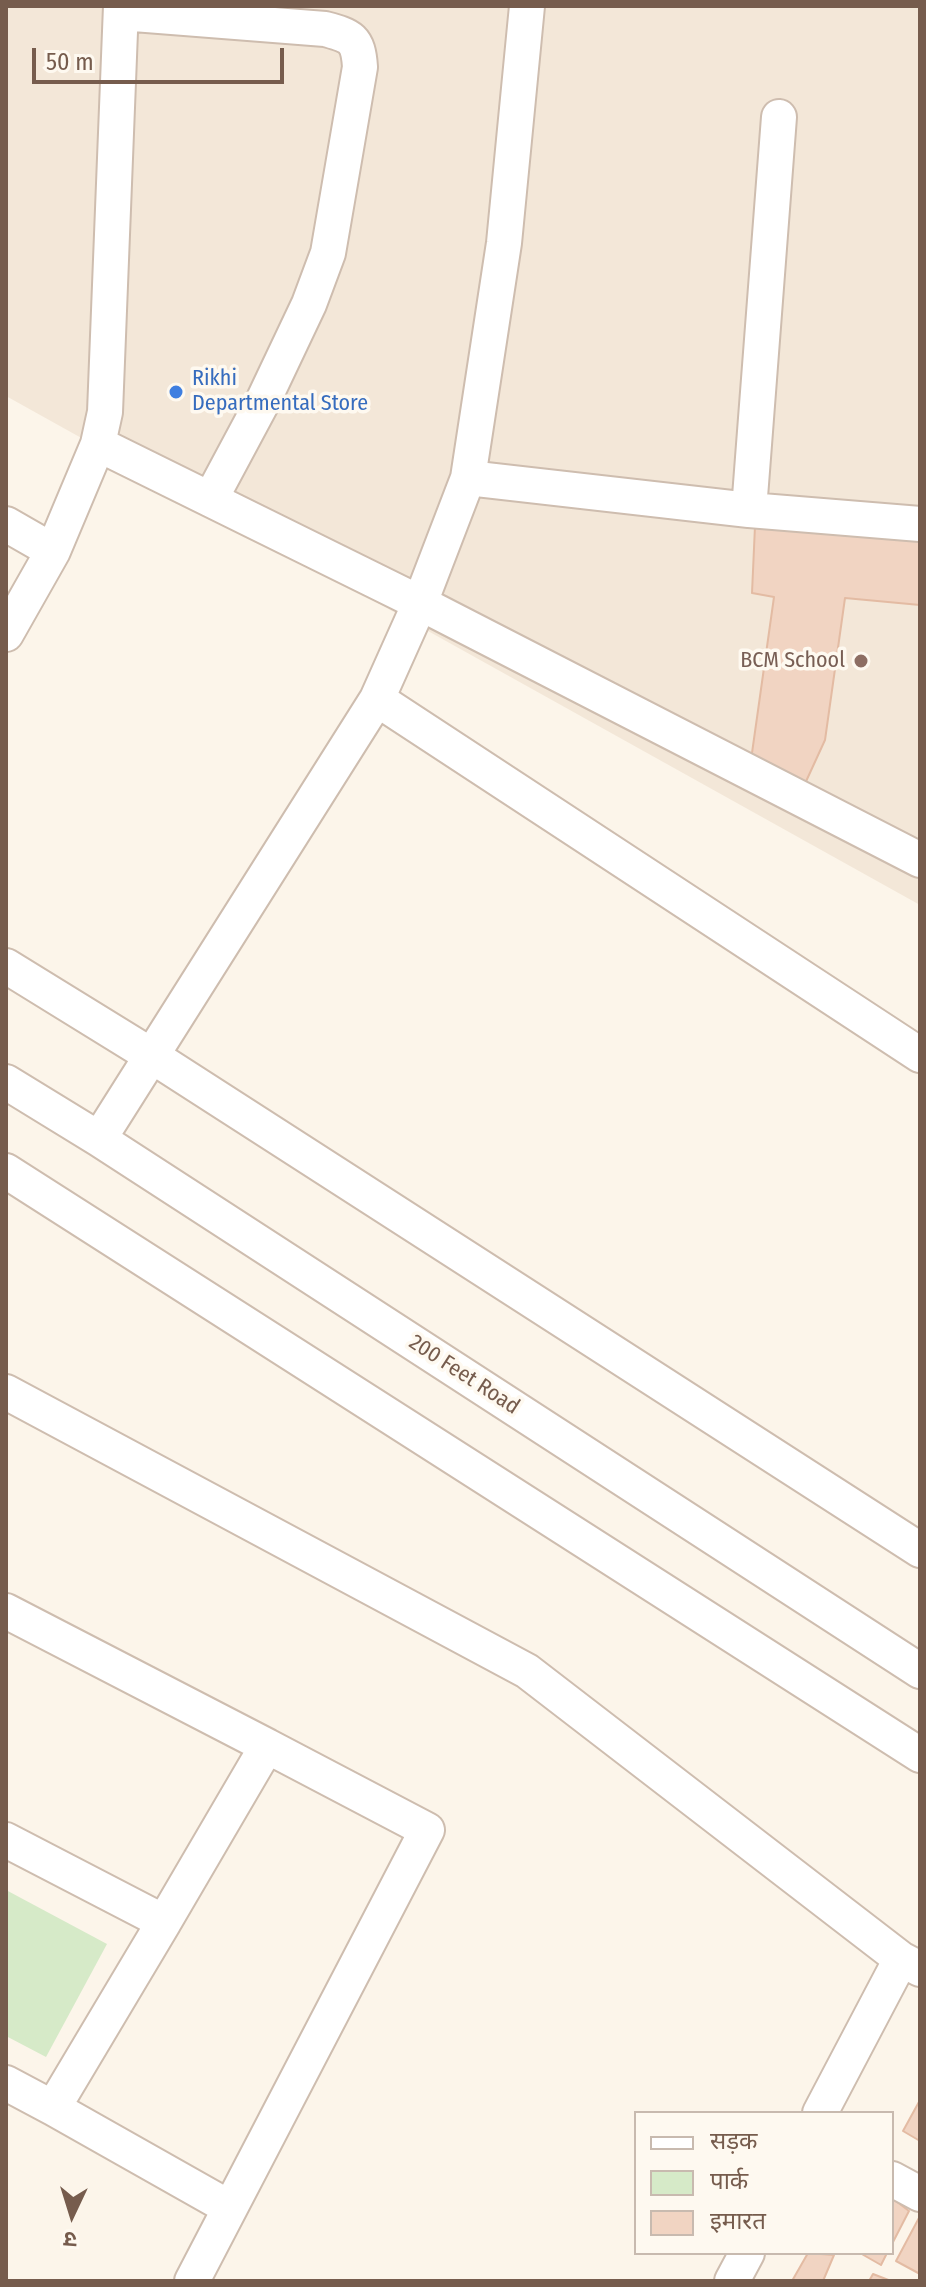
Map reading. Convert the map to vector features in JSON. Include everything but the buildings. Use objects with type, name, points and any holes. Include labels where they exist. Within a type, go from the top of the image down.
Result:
[{"type":"street","points":[[99,1139],[377,699],[420,603],[468,478],[504,243],[527,6]]},
{"type":"street","points":[[6,634],[53,551],[98,444],[105,412],[121,9],[325,29],[349,36],[359,49],[360,67],[328,253],[303,317],[264,399],[211,498]]},
{"type":"street","points":[[749,510],[779,117]]},
{"type":"street","points":[[98,444],[420,603],[920,860]]},
{"type":"street","points":[[468,478],[749,510],[920,524]]},
{"type":"street","points":[[6,524],[53,551]]},
{"type":"street","points":[[377,699],[920,1055]]},
{"type":"street","points":[[6,966],[152,1056],[920,1550]]},
{"type":"street","name":"200 Feet Road","points":[[6,1082],[99,1139],[920,1671]]},
{"type":"street","points":[[6,1171],[920,1755]]},
{"type":"street","points":[[6,1392],[527,1671],[910,1964],[821,2111]]},
{"type":"street","points":[[6,1611],[427,1830],[192,2281]]},
{"type":"street","points":[[53,2108],[267,1746]]},
{"type":"street","points":[[6,1840],[164,1922]]},
{"type":"street","points":[[6,2083],[230,2208]]},
{"type":"street","points":[[894,2180],[920,2194]]},
{"type":"street","points":[[732,2281],[746,2255]]},
{"type":"shaded area","points":[[6,6],[920,6],[920,905],[6,396]]},
{"type":"green space","points":[[6,1890],[107,1944],[46,2057],[6,2036]]},
{"type":"place","name":"Rikhi Departmental Store","points":[[176,392]]},
{"type":"place","name":"BCM School","points":[[861,661]]}]
